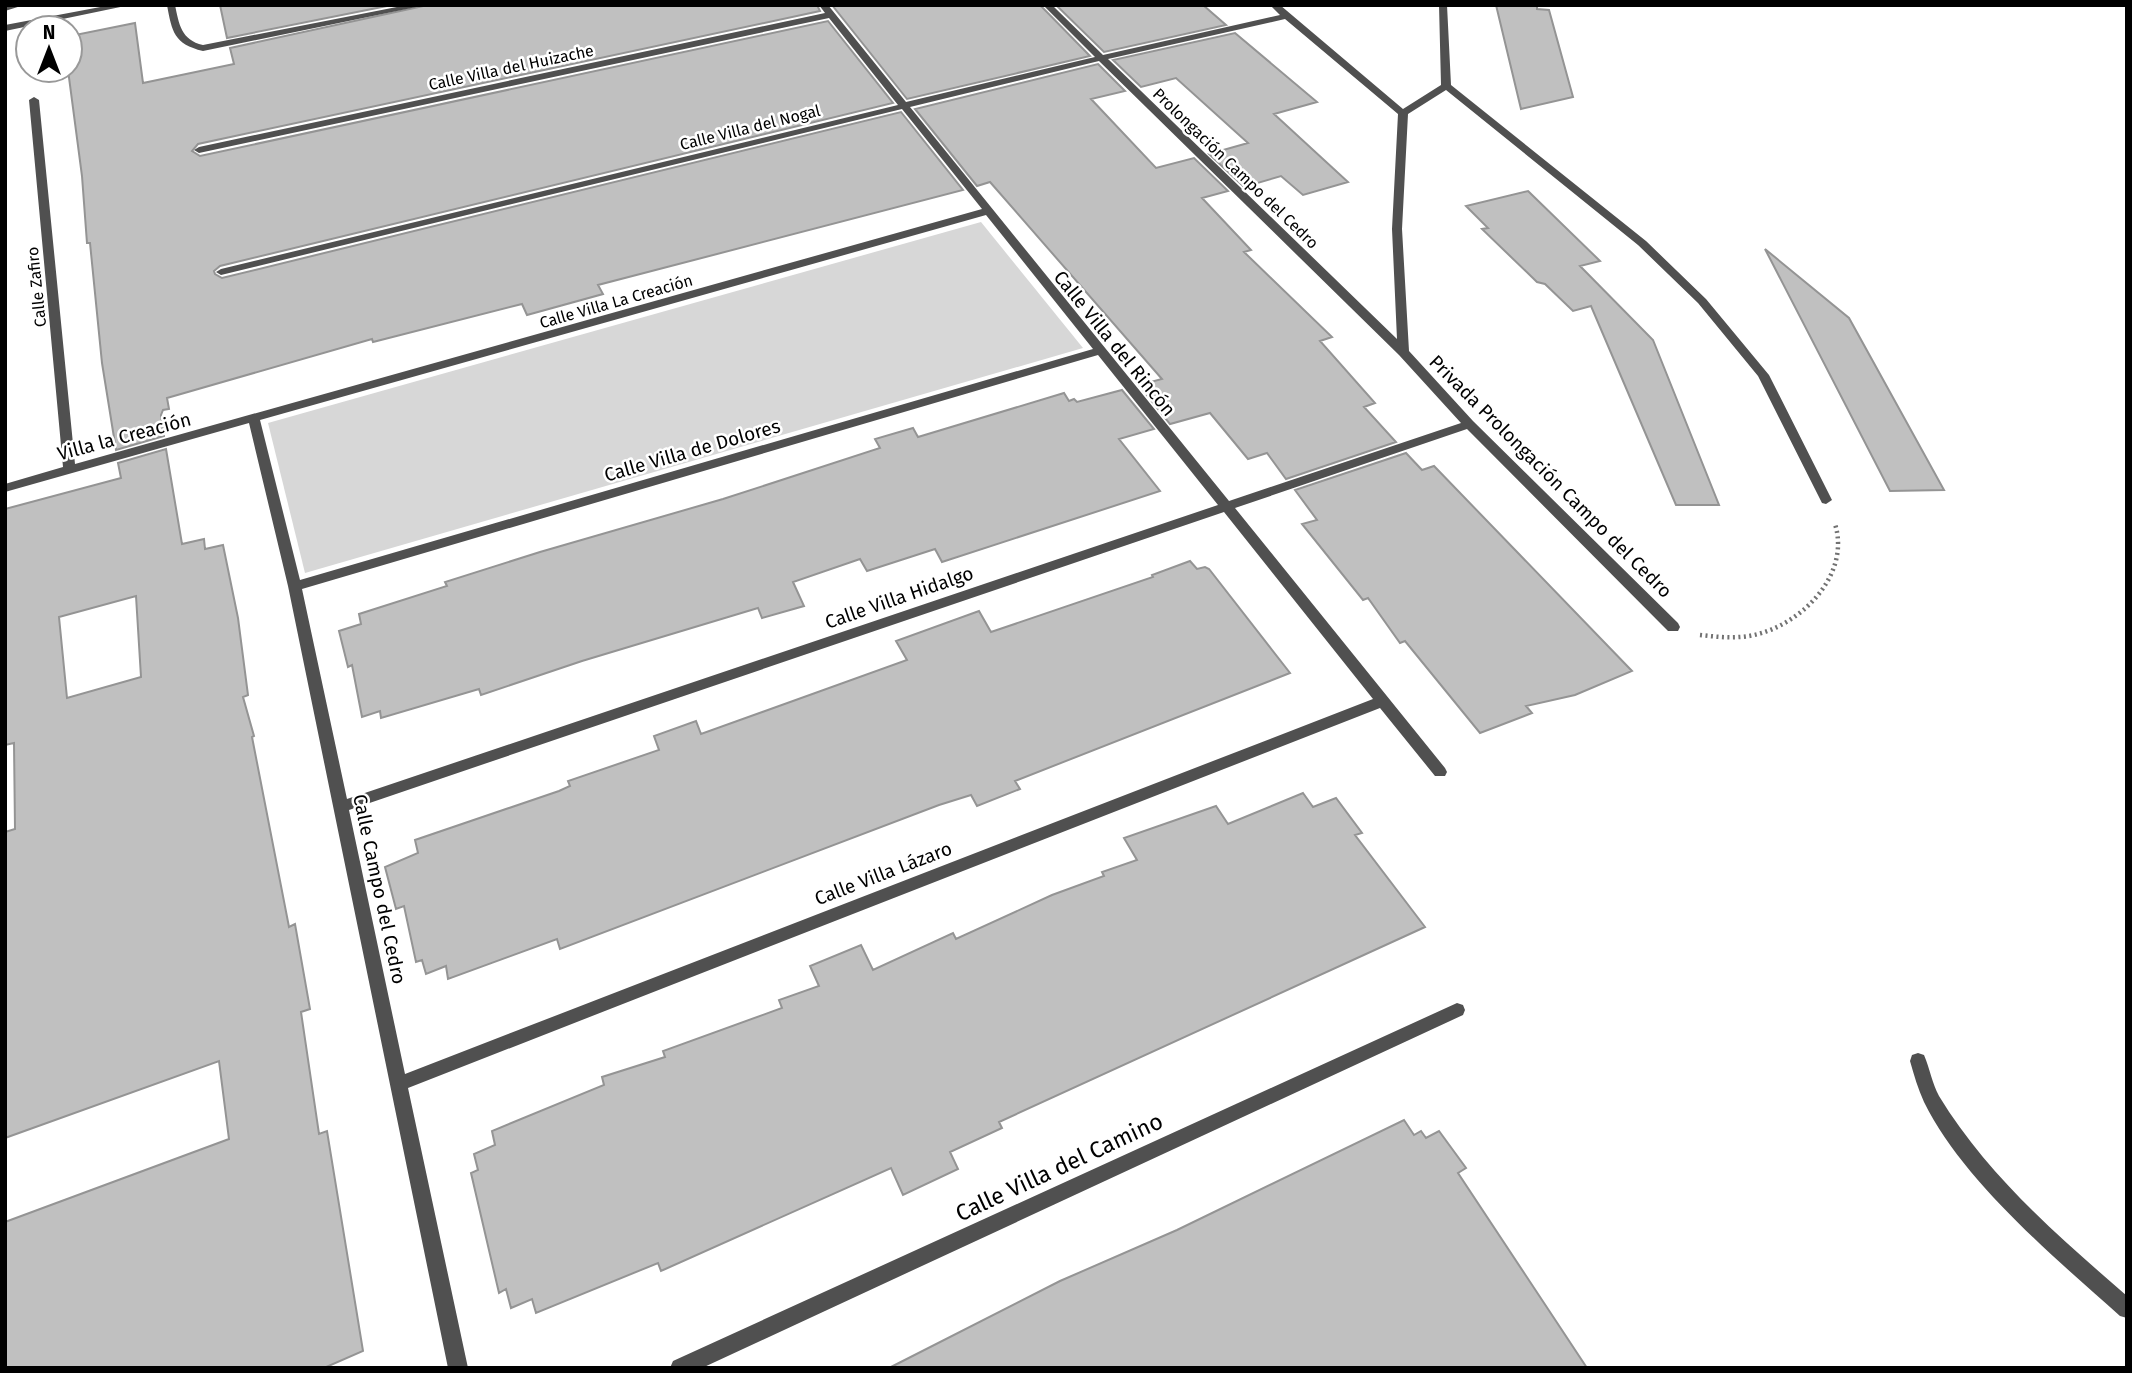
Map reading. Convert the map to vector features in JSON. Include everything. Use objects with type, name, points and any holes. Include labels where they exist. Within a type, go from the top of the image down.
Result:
[{"type":"street","points":[[5,8],[20,5]]},
{"type":"street","points":[[5,28],[126,5]]},
{"type":"street","points":[[171,5],[178,37],[191,46],[217,47],[422,5]]},
{"type":"street","name":"Prolongación Campo del Cedro","points":[[1047,5],[1403,352]]},
{"type":"street","points":[[1273,5],[1403,113]]},
{"type":"street","points":[[1443,5],[1446,86],[1642,243],[1702,300],[1763,375],[1826,500]]},
{"type":"street","name":"Calle Villa del Rincón","points":[[826,10],[1440,772]]},
{"type":"street","name":"Calle Villa del Huizache","points":[[199,150],[826,10]]},
{"type":"street","name":"Calle Villa del Nogal","points":[[221,272],[1101,58],[1287,16]]},
{"type":"street","points":[[1403,113],[1446,86]]},
{"type":"street","name":"Calle Zafiro","points":[[34,100],[70,471]]},
{"type":"street","points":[[1403,113],[1397,229],[1403,352]]},
{"type":"street","name":"Calle Villa La Creación","points":[[254,421],[988,211]]},
{"type":"street","name":"Calle Villa de Dolores","points":[[295,586],[1099,351]]},
{"type":"street","name":"Privada Prolongación Campo del Cedro","points":[[1403,352],[1469,424],[1673,626]]},
{"type":"street","name":"Villa la Creación","points":[[5,488],[254,421]]},
{"type":"street","name":"Calle Campo del Cedro","points":[[254,421],[295,586],[458,1368]]},
{"type":"street","name":"Calle Villa Hidalgo","points":[[341,807],[1469,424]]},
{"type":"street","name":"Calle Villa Lázaro","points":[[399,1084],[1381,702]]},
{"type":"street","name":"Calle Villa del Camino","points":[[680,1368],[1457,1010]]},
{"type":"street","points":[[1918,1061],[1931,1099],[1965,1147],[2039,1231],[2127,1309]]},
{"type":"path","points":[[1673,626],[1694,634],[1725,638],[1759,634],[1805,611],[1822,592],[1836,564],[1837,529],[1826,500]]},
{"type":"shaded area","points":[[981,222],[1083,348],[305,573],[268,423]]},
{"type":"building","points":[[220,5],[392,5],[227,38]]},
{"type":"building","points":[[428,5],[817,5],[820,11],[198,144],[192,151],[200,156],[828,21],[893,103],[220,266],[214,271],[222,278],[901,112],[963,190],[598,285],[603,294],[527,315],[522,304],[373,342],[372,339],[167,398],[169,409],[163,410],[161,415],[164,436],[116,450],[102,363],[70,84],[84,84],[84,33],[135,23],[143,83],[234,64],[230,48]]},
{"type":"building","points":[[832,5],[1040,5],[1090,56],[907,99]]},
{"type":"building","points":[[1056,5],[1203,5],[1226,25],[1104,52]]},
{"type":"building","points":[[1496,5],[1537,5],[1537,9],[1549,10],[1573,97],[1521,109]]},
{"type":"building","points":[[1235,33],[1317,102],[1274,114],[1348,182],[1303,195],[1281,176],[1244,187],[1209,154],[1248,143],[1176,78],[1141,87],[1113,60]]},
{"type":"building","points":[[1098,64],[1125,91],[1091,99],[1156,168],[1194,158],[1228,191],[1202,198],[1251,250],[1244,252],[1332,337],[1320,341],[1375,403],[1364,407],[1396,442],[1286,479],[1267,453],[1248,459],[1210,413],[1170,424],[1139,385],[1162,379],[990,182],[977,186],[915,109]]},
{"type":"building","points":[[1528,191],[1600,261],[1580,266],[1653,340],[1719,505],[1676,505],[1591,306],[1573,311],[1545,284],[1537,282],[1482,229],[1488,228],[1466,206]]},
{"type":"building","points":[[1765,249],[1849,318],[1944,490],[1890,491]]},
{"type":"building","points":[[1122,390],[1154,429],[1119,439],[1160,491],[942,562],[935,549],[867,571],[860,559],[793,582],[804,606],[762,618],[758,608],[582,661],[481,695],[479,689],[381,718],[380,711],[362,717],[352,665],[348,667],[339,631],[361,624],[359,614],[447,586],[445,582],[723,499],[880,448],[875,439],[913,428],[918,437],[1064,393],[1069,401],[1074,399],[1077,402]]},
{"type":"building","points":[[166,449],[182,544],[204,539],[205,549],[223,545],[238,618],[248,695],[243,697],[254,736],[252,737],[289,927],[295,924],[310,1009],[301,1012],[319,1134],[327,1131],[363,1351],[324,1368],[5,1368],[5,1222],[229,1139],[219,1061],[5,1138],[5,832],[15,829],[14,743],[5,745],[5,509],[121,478],[118,463]],"holes":[[[136,596],[141,677],[67,698],[59,617]]]},
{"type":"building","points":[[1406,453],[1422,470],[1434,466],[1632,671],[1575,695],[1526,706],[1532,713],[1480,733],[1405,641],[1400,643],[1368,598],[1363,600],[1302,524],[1317,520],[1295,490]]},
{"type":"building","points":[[1190,561],[1197,569],[1209,569],[1290,673],[1015,781],[1020,789],[977,806],[971,795],[939,805],[560,949],[557,939],[448,979],[446,966],[426,974],[422,960],[416,962],[404,906],[396,909],[385,867],[418,853],[415,840],[559,791],[570,786],[568,781],[659,750],[654,736],[696,721],[701,734],[907,660],[896,641],[979,611],[991,632],[1153,577],[1152,575]]},
{"type":"building","points":[[1303,793],[1313,807],[1336,798],[1362,833],[1355,835],[1425,927],[999,1122],[1002,1128],[950,1152],[958,1169],[903,1195],[891,1168],[661,1271],[658,1263],[536,1313],[532,1299],[511,1308],[506,1289],[499,1293],[471,1173],[478,1170],[474,1154],[495,1145],[492,1131],[604,1085],[602,1077],[665,1057],[663,1051],[782,1008],[779,1000],[819,986],[810,966],[861,945],[873,970],[953,933],[956,939],[1052,895],[1104,876],[1102,872],[1137,860],[1124,838],[1216,806],[1228,824]]},
{"type":"building","points":[[1404,1120],[1414,1135],[1421,1131],[1426,1138],[1439,1131],[1466,1168],[1458,1173],[1587,1368],[889,1368],[1060,1281],[1177,1230]]}]
